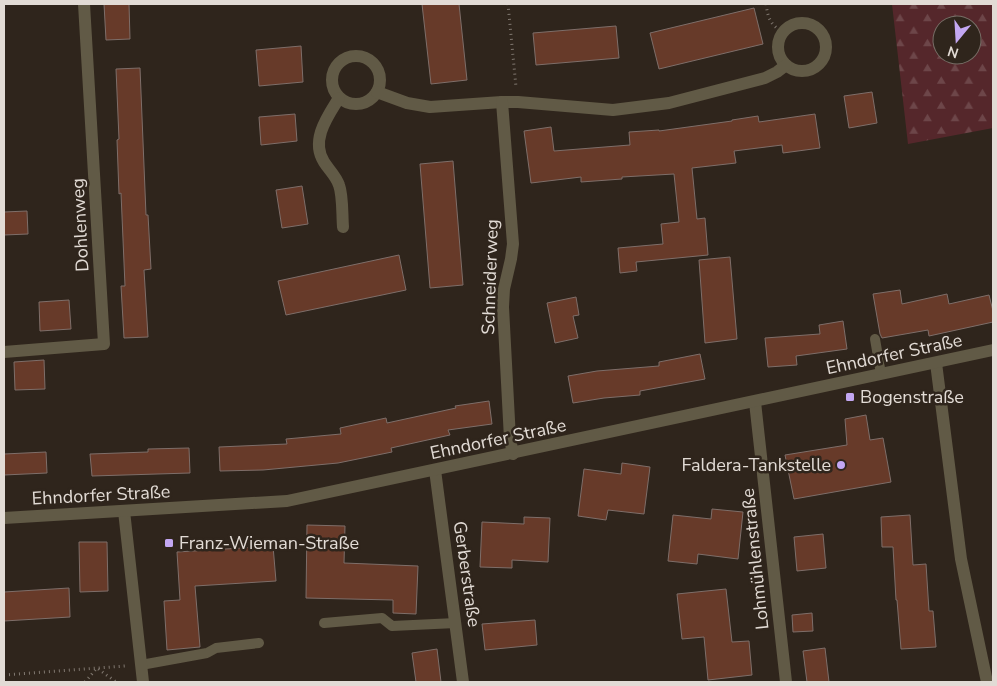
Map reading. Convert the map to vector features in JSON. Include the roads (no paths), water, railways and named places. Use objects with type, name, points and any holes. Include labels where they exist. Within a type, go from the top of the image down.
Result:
[{"type":"street","name":"Dohlenweg","points":[[4,352],[104,344],[84,4]]},
{"type":"street","points":[[805,22],[819,29],[826,43],[823,60],[810,70],[801,71],[786,65],[780,58],[778,50],[778,41],[782,32],[789,26],[805,22]]},
{"type":"street","points":[[359,56],[373,62],[380,76],[380,84],[371,99],[355,104],[339,98],[331,82],[332,74],[342,59],[359,56]]},
{"type":"street","points":[[376,92],[407,103],[430,107],[518,102],[613,110],[669,103],[765,78],[786,65]]},
{"type":"street","points":[[339,98],[320,133],[319,145],[320,154],[339,185],[343,227]]},
{"type":"street","name":"Schneiderweg","points":[[502,102],[513,244],[512,259],[504,290],[503,307],[512,454]]},
{"type":"street","name":"Ehndorfer Straße","points":[[4,518],[287,502],[993,350]]},
{"type":"street","points":[[936,363],[961,559],[987,682]]},
{"type":"street","name":"Lohmühlenstraße","points":[[755,402],[786,682]]},
{"type":"street","name":"Gerberstraße","points":[[435,470],[464,682]]},
{"type":"street","points":[[124,511],[143,682]]},
{"type":"lane","points":[[875,339],[881,374]]},
{"type":"lane","points":[[324,623],[382,618],[392,626],[456,623]]},
{"type":"lane","points":[[141,665],[206,653],[216,648],[259,643]]},
{"type":"place","name":"Bogenstraße","points":[[850,397]]},
{"type":"place","name":"Faldera-Tankstelle","points":[[841,465]]},
{"type":"place","name":"Franz-Wieman-Straße","points":[[169,543]]}]
